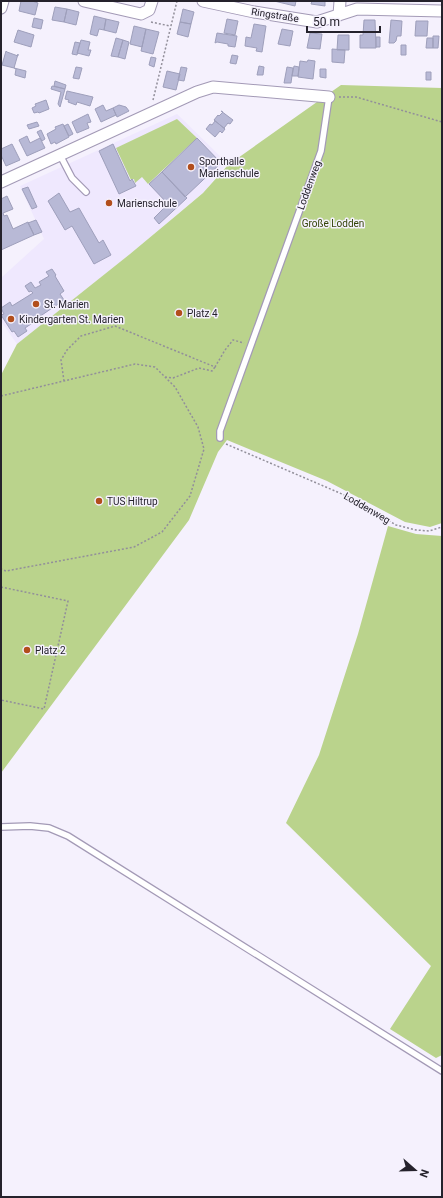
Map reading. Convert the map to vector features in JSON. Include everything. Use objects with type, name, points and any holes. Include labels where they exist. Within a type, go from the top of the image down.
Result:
[{"type":"street","points":[[1,8],[3,1]]},
{"type":"street","points":[[84,1],[141,14],[149,10],[152,1]]},
{"type":"street","name":"Ringstraße","points":[[203,1],[254,12],[317,22],[357,9],[442,11]]},
{"type":"street","points":[[339,15],[340,1]]},
{"type":"street","points":[[1,182],[150,113],[213,86],[329,97]]},
{"type":"lane","name":"Loddenweg","points":[[220,438],[220,431],[321,151],[329,97]]},
{"type":"lane","points":[[60,155],[72,178],[86,192]]},
{"type":"lane","points":[[1,827],[30,826],[49,828],[68,836],[442,1071]]},
{"type":"path","points":[[150,113],[177,1]]},
{"type":"path","points":[[141,14],[149,21],[171,26]]},
{"type":"path","points":[[329,97],[356,96],[442,122]]},
{"type":"path","points":[[64,381],[61,360],[67,350],[81,336],[115,326],[215,367]]},
{"type":"path","points":[[165,377],[173,378],[199,368],[212,371],[233,340],[251,345]]},
{"type":"path","points":[[1,396],[135,364],[155,367],[175,387],[198,426],[204,448],[190,496],[162,532],[134,547],[6,571],[1,569]]},
{"type":"path","name":"Loddenweg","points":[[220,438],[225,444],[348,497],[396,525],[416,530],[429,531],[442,527]]},
{"type":"path","points":[[1,587],[68,601],[44,709],[1,699]]},
{"type":"shaded area","name":"Marienschule","points":[[177,114],[227,163],[205,191],[130,254],[17,344],[1,321],[1,278],[44,239],[20,186]]},
{"type":"green space","name":"TUS Hiltrup","points":[[341,85],[442,88],[442,523],[430,527],[405,522],[327,481],[227,440],[218,452],[189,520],[1,773],[1,375],[17,344],[130,254],[203,193],[228,165]]},
{"type":"green space","points":[[177,119],[197,138],[148,184],[142,177],[135,183],[134,179],[131,180],[116,148]]},
{"type":"green space","points":[[388,526],[416,534],[442,536],[442,1055],[436,1058],[390,1029],[431,966],[286,823],[319,755],[358,634]]},
{"type":"building","points":[[21,1],[32,1],[38,3],[35,15],[19,11]]},
{"type":"building","points":[[274,1],[296,1],[295,6]]},
{"type":"building","points":[[312,1],[325,1],[325,6],[311,4]]},
{"type":"building","points":[[55,7],[67,9],[64,22],[52,20]]},
{"type":"building","points":[[67,9],[79,12],[76,25],[64,22]]},
{"type":"building","points":[[183,9],[194,12],[191,24],[180,22]]},
{"type":"building","points":[[94,16],[106,19],[104,30],[99,29],[97,36],[90,34]]},
{"type":"building","points":[[34,18],[43,20],[41,29],[32,27]]},
{"type":"building","points":[[106,19],[119,22],[116,33],[104,30]]},
{"type":"building","points":[[227,19],[238,21],[235,35],[224,33]]},
{"type":"building","points":[[364,20],[375,20],[376,48],[360,48],[360,35],[363,35]]},
{"type":"building","points":[[391,20],[402,21],[401,36],[397,36],[394,43],[389,43]]},
{"type":"building","points":[[416,21],[428,21],[427,36],[415,36]]},
{"type":"building","points":[[180,22],[191,24],[188,37],[177,34]]},
{"type":"building","points":[[254,24],[266,26],[262,52],[256,51],[257,48],[245,46],[246,37],[251,38]]},
{"type":"building","points":[[134,26],[146,29],[142,47],[130,44]]},
{"type":"building","points":[[146,29],[159,32],[153,54],[141,51]]},
{"type":"building","points":[[282,29],[293,31],[290,46],[278,44]]},
{"type":"building","points":[[18,30],[34,35],[31,47],[14,42]]},
{"type":"building","points":[[217,33],[237,36],[235,47],[228,46],[228,44],[215,43]]},
{"type":"building","points":[[310,33],[322,34],[320,49],[307,48]]},
{"type":"building","points":[[338,35],[349,35],[349,50],[337,50]]},
{"type":"building","points":[[433,36],[439,36],[438,48],[433,48]]},
{"type":"building","points":[[376,37],[380,37],[380,47],[376,47]]},
{"type":"building","points":[[116,38],[123,40],[118,57],[111,56]]},
{"type":"building","points":[[427,38],[433,38],[433,48],[426,48]]},
{"type":"building","points":[[81,40],[90,42],[88,50],[91,50],[89,56],[77,53]]},
{"type":"building","points":[[123,40],[129,42],[125,59],[118,57]]},
{"type":"building","points":[[75,42],[80,43],[77,55],[72,54]]},
{"type":"building","points":[[401,45],[406,45],[406,55],[401,55]]},
{"type":"building","points":[[332,49],[345,50],[344,63],[332,62]]},
{"type":"building","points":[[6,51],[17,56],[14,68],[2,65]]},
{"type":"building","points":[[232,55],[238,56],[236,64],[230,63]]},
{"type":"building","points":[[151,57],[156,58],[154,67],[149,65]]},
{"type":"building","points":[[308,60],[315,61],[313,79],[298,77],[300,61],[307,62]]},
{"type":"building","points":[[259,66],[264,67],[263,75],[257,75]]},
{"type":"building","points":[[294,66],[299,67],[298,76],[292,76]]},
{"type":"building","points":[[76,67],[82,68],[79,79],[73,78]]},
{"type":"building","points":[[181,67],[187,68],[184,81],[178,80]]},
{"type":"building","points":[[287,67],[293,68],[291,83],[284,83]]},
{"type":"building","points":[[14,68],[26,71],[25,78],[15,75],[16,69]]},
{"type":"building","points":[[320,69],[326,69],[326,78],[320,77]]},
{"type":"building","points":[[167,71],[180,74],[176,90],[163,87]]},
{"type":"building","points":[[426,72],[431,72],[431,80],[426,80]]},
{"type":"building","points":[[55,81],[66,85],[65,89],[54,86]]},
{"type":"building","points":[[52,86],[65,89],[60,107],[58,104],[61,92],[51,89]]},
{"type":"building","points":[[67,91],[93,97],[90,106],[77,102],[76,105],[68,102],[69,100],[65,99]]},
{"type":"building","points":[[46,100],[49,109],[39,113],[34,113],[32,108],[36,106],[35,104]]},
{"type":"building","points":[[103,105],[106,111],[113,108],[116,115],[101,122],[95,109]]},
{"type":"building","points":[[119,105],[126,107],[129,111],[117,117],[113,108]]},
{"type":"building","points":[[223,112],[233,120],[230,124],[228,123],[224,128],[225,129],[214,120]]},
{"type":"building","points":[[88,114],[91,122],[87,123],[89,128],[77,133],[72,122]]},
{"type":"building","points":[[214,120],[225,129],[222,133],[220,131],[215,137],[206,129],[210,124],[212,125],[215,121]]},
{"type":"building","points":[[37,122],[39,126],[29,129],[27,125]]},
{"type":"building","points":[[63,124],[69,137],[56,144],[55,142],[51,144],[47,134],[56,129],[55,127]]},
{"type":"building","points":[[68,124],[73,134],[69,136],[64,126]]},
{"type":"building","points":[[41,130],[45,139],[42,141],[37,132]]},
{"type":"building","points":[[27,136],[30,143],[40,138],[45,148],[27,156],[19,140]]},
{"type":"building","name":"Sporthalle Marienschule","points":[[197,138],[221,163],[185,197],[162,172]]},
{"type":"building","points":[[12,144],[20,160],[6,166],[1,155],[1,149]]},
{"type":"building","points":[[113,144],[130,181],[132,179],[136,186],[119,194],[99,151]]},
{"type":"building","points":[[162,172],[187,198],[159,224],[154,218],[168,204],[149,184]]},
{"type":"building","points":[[28,187],[37,207],[32,209],[22,189]]},
{"type":"building","points":[[59,193],[70,212],[79,208],[99,243],[103,240],[111,255],[94,264],[72,226],[65,230],[48,201]]},
{"type":"building","points":[[7,196],[13,209],[3,213],[4,216],[7,215],[13,229],[28,222],[34,235],[1,250],[1,199]]},
{"type":"building","points":[[36,220],[42,232],[34,235],[28,223]]},
{"type":"building","name":"St. Marien","points":[[52,269],[64,291],[60,294],[64,300],[36,319],[37,320],[25,328],[27,331],[18,337],[14,331],[12,332],[1,315],[4,314],[1,308],[10,302],[12,306],[33,293],[31,291],[29,292],[25,286],[31,282],[35,288],[41,285],[39,282],[49,276],[46,272]]},
{"type":"place","name":"Sporthalle Marienschule","points":[[191,167]]},
{"type":"place","name":"Marienschule","points":[[109,203]]},
{"type":"place","name":"St. Marien","points":[[36,304]]},
{"type":"place","name":"Platz 4","points":[[179,313]]},
{"type":"place","name":"Kindergarten St. Marien","points":[[11,319]]},
{"type":"place","name":"TUS Hiltrup","points":[[99,501]]},
{"type":"place","name":"Platz 2","points":[[27,650]]},
{"type":"park label","name":"Große Lodden","points":[[333,223]]}]
